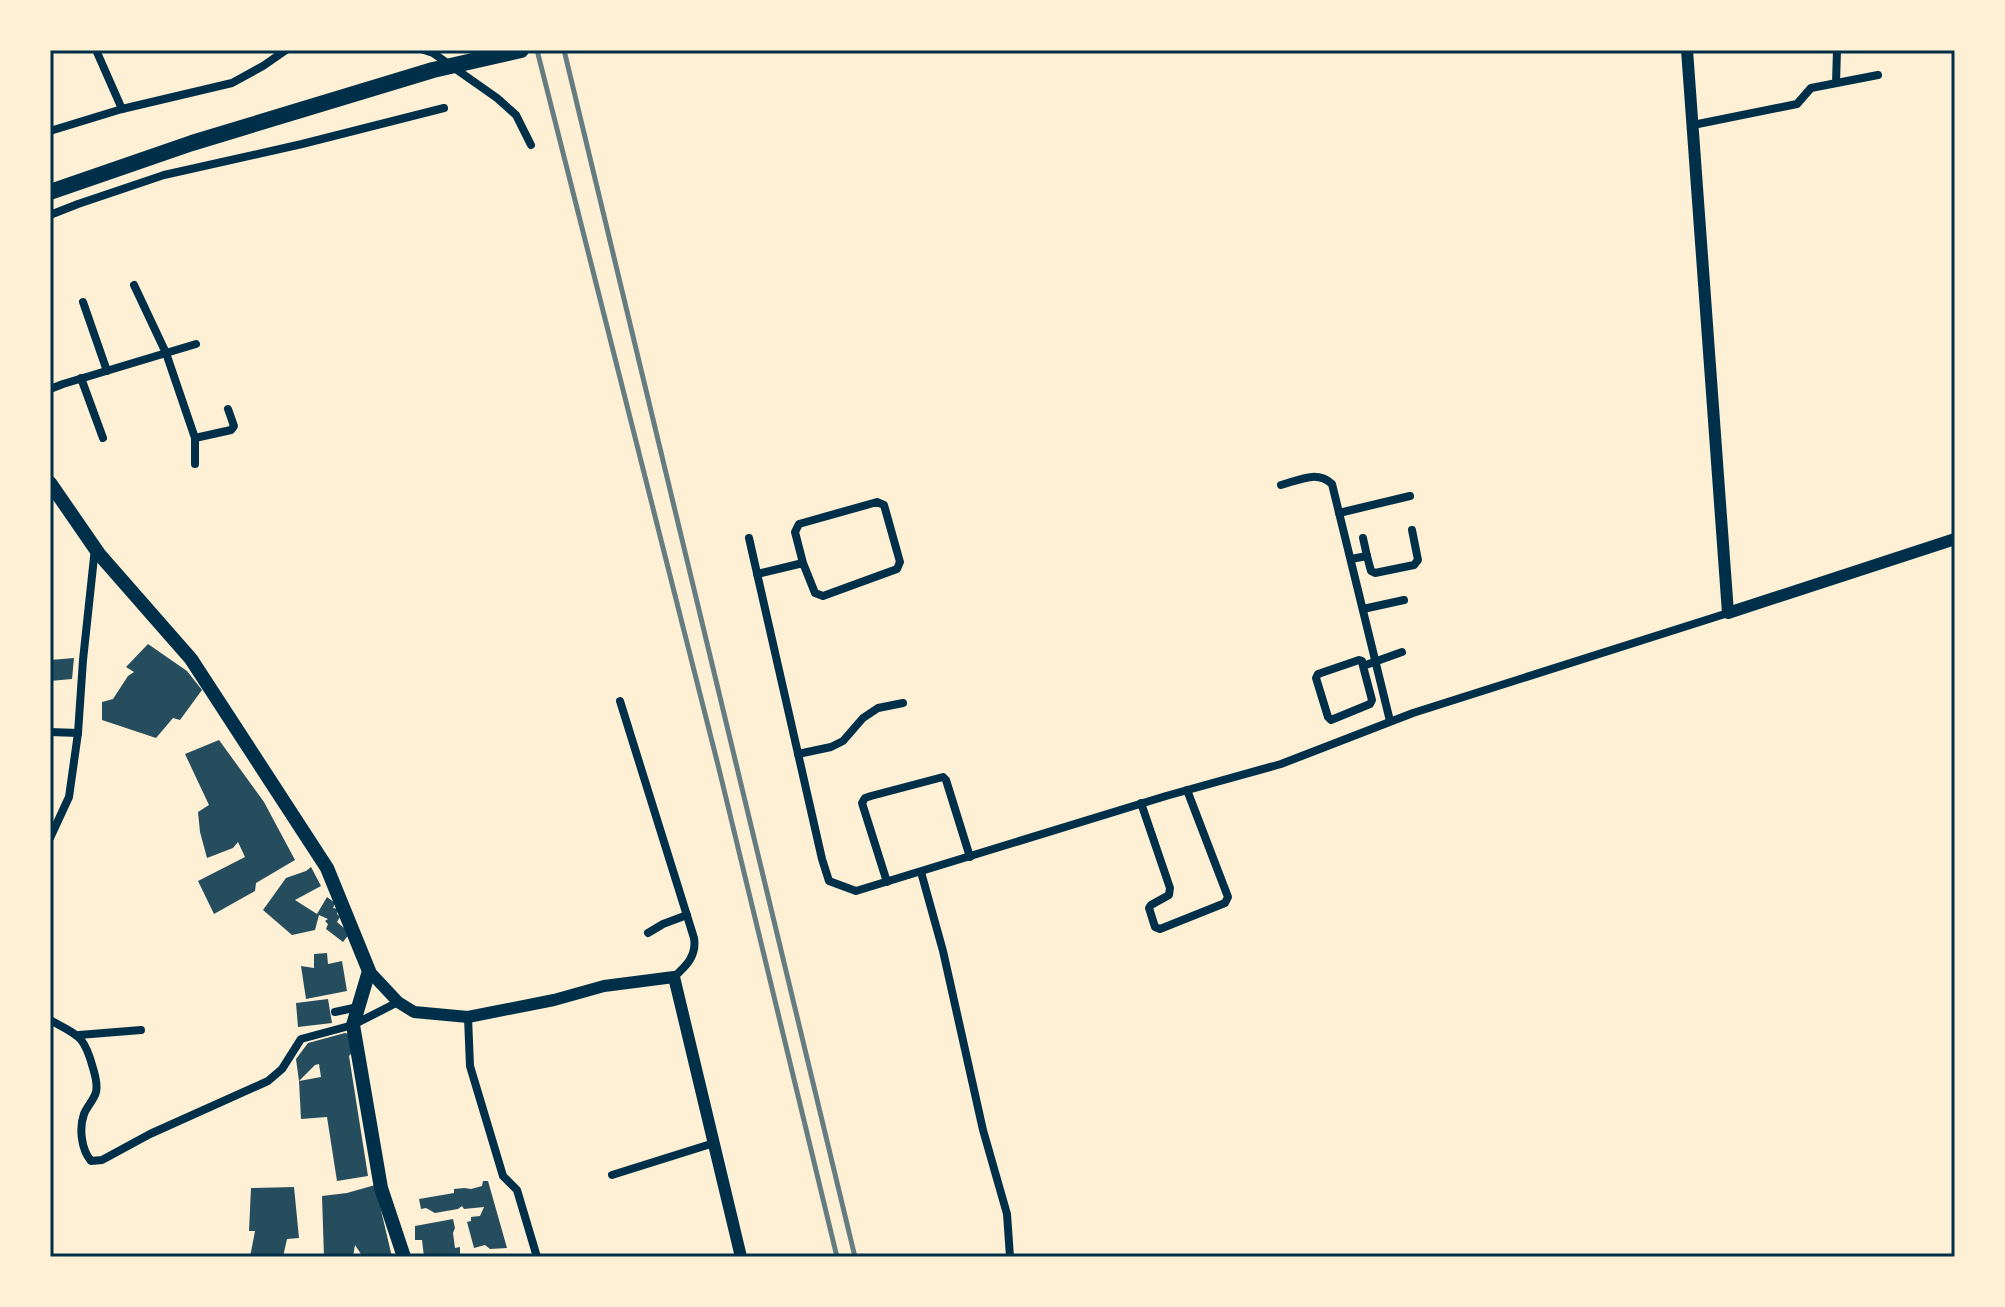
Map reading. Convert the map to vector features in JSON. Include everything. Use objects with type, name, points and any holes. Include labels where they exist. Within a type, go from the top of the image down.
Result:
[{"type":"highway","points":[[50,192],[192,143],[433,70],[521,50]]},
{"type":"main road","points":[[50,483],[95,548],[191,659],[327,868],[369,971],[353,1025],[381,1188],[404,1257]]},
{"type":"street","points":[[96,50],[122,109]]},
{"type":"street","points":[[50,131],[122,109],[232,83],[286,50]]},
{"type":"street","points":[[424,50],[433,53],[497,98],[516,115],[531,145]]},
{"type":"street","points":[[1687,50],[1728,613]]},
{"type":"street","points":[[1836,83],[1837,50]]},
{"type":"street","points":[[1693,125],[1797,104],[1811,88],[1878,75]]},
{"type":"street","points":[[50,215],[164,175],[444,108]]},
{"type":"street","points":[[134,285],[166,353],[195,438],[195,464]]},
{"type":"street","points":[[83,302],[107,371]]},
{"type":"street","points":[[51,386],[196,344]]},
{"type":"street","points":[[81,378],[103,438]]},
{"type":"street","points":[[195,438],[231,430],[234,426],[228,409]]},
{"type":"street","points":[[1281,485],[1316,475],[1332,484],[1390,721]]},
{"type":"street","points":[[1339,513],[1410,496]]},
{"type":"street","points":[[877,502],[884,505],[900,562],[897,569],[823,596],[815,593],[803,563],[795,532],[799,524],[877,502]]},
{"type":"street","points":[[1363,538],[1371,571],[1375,573],[1414,565],[1418,560],[1412,530]]},
{"type":"street","points":[[749,538],[822,859],[829,881],[856,891],[1141,803],[1281,764],[1390,721],[1955,539]]},
{"type":"street","points":[[50,838],[69,797],[95,548]]},
{"type":"street","points":[[1351,559],[1367,556]]},
{"type":"street","points":[[757,574],[803,563]]},
{"type":"street","points":[[1363,609],[1404,600]]},
{"type":"street","points":[[1363,666],[1402,652]]},
{"type":"street","points":[[1359,660],[1363,666],[1372,700],[1370,704],[1331,720],[1316,678],[1318,674],[1359,660]]},
{"type":"street","points":[[369,971],[398,1002],[414,1012],[468,1017],[554,1000],[604,986],[674,977],[691,961],[695,947],[687,915],[620,701]]},
{"type":"street","points":[[798,754],[831,747],[843,741],[863,718],[878,708],[903,703]]},
{"type":"street","points":[[50,732],[78,733]]},
{"type":"street","points":[[887,882],[862,803],[871,796],[943,777],[970,857]]},
{"type":"street","points":[[1141,803],[1170,888],[1169,895],[1149,908],[1155,927],[1160,929],[1225,903],[1228,897],[1187,790]]},
{"type":"street","points":[[921,872],[943,951],[983,1130],[1007,1214],[1010,1257]]},
{"type":"street","points":[[648,933],[687,915]]},
{"type":"street","points":[[674,977],[741,1257]]},
{"type":"street","points":[[50,1020],[79,1035],[87,1046],[96,1079],[96,1093],[82,1117],[82,1140],[85,1154],[91,1161],[102,1160],[150,1134],[268,1081],[282,1069],[301,1039],[353,1025],[398,1002]]},
{"type":"street","points":[[335,1012],[358,1007]]},
{"type":"street","points":[[468,1017],[470,1066],[503,1176],[517,1190],[537,1257]]},
{"type":"street","points":[[79,1035],[141,1030]]},
{"type":"street","points":[[612,1175],[714,1143]]},
{"type":"building","points":[[148,644],[187,671],[202,690],[180,720],[173,718],[156,738],[102,720],[102,702],[113,699],[134,672],[126,667]]},
{"type":"building","points":[[74,658],[72,679],[50,681],[50,660]]},
{"type":"building","points":[[219,740],[264,802],[295,860],[256,883],[255,891],[214,914],[198,881],[245,857],[238,842],[233,848],[207,858],[198,812],[209,805],[185,754]]},
{"type":"building","points":[[311,867],[321,886],[295,900],[317,914],[327,897],[335,903],[333,908],[338,909],[340,917],[337,922],[350,933],[343,942],[326,929],[328,924],[325,921],[328,919],[319,915],[315,930],[292,935],[263,910],[286,878]]},
{"type":"building","points":[[327,953],[328,964],[342,961],[347,991],[306,999],[301,966],[314,968],[314,954]]},
{"type":"building","points":[[328,999],[332,1023],[298,1027],[296,1003]]},
{"type":"building","points":[[349,1034],[354,1050],[349,1056],[368,1176],[337,1181],[327,1117],[301,1119],[296,1059],[308,1043]],"holes":[[[319,1064],[321,1077],[299,1081],[315,1065]]]},
{"type":"building","points":[[483,1181],[488,1181],[507,1248],[490,1249],[485,1245],[474,1248],[467,1222],[471,1221],[471,1217],[480,1216],[484,1207],[464,1209],[462,1206],[435,1213],[421,1209],[419,1199],[454,1193],[454,1189],[482,1186]]},
{"type":"building","points":[[375,1185],[392,1257],[363,1257],[355,1245],[353,1257],[324,1257],[322,1196]]},
{"type":"building","points":[[294,1187],[299,1238],[287,1239],[283,1257],[250,1257],[255,1231],[249,1231],[251,1188]]},
{"type":"building","points":[[453,1219],[455,1248],[460,1247],[460,1257],[424,1257],[422,1240],[415,1240],[415,1226]]},
{"type":"railway","points":[[537,50],[719,769],[837,1257]]},
{"type":"railway","points":[[564,50],[855,1257]]}]
